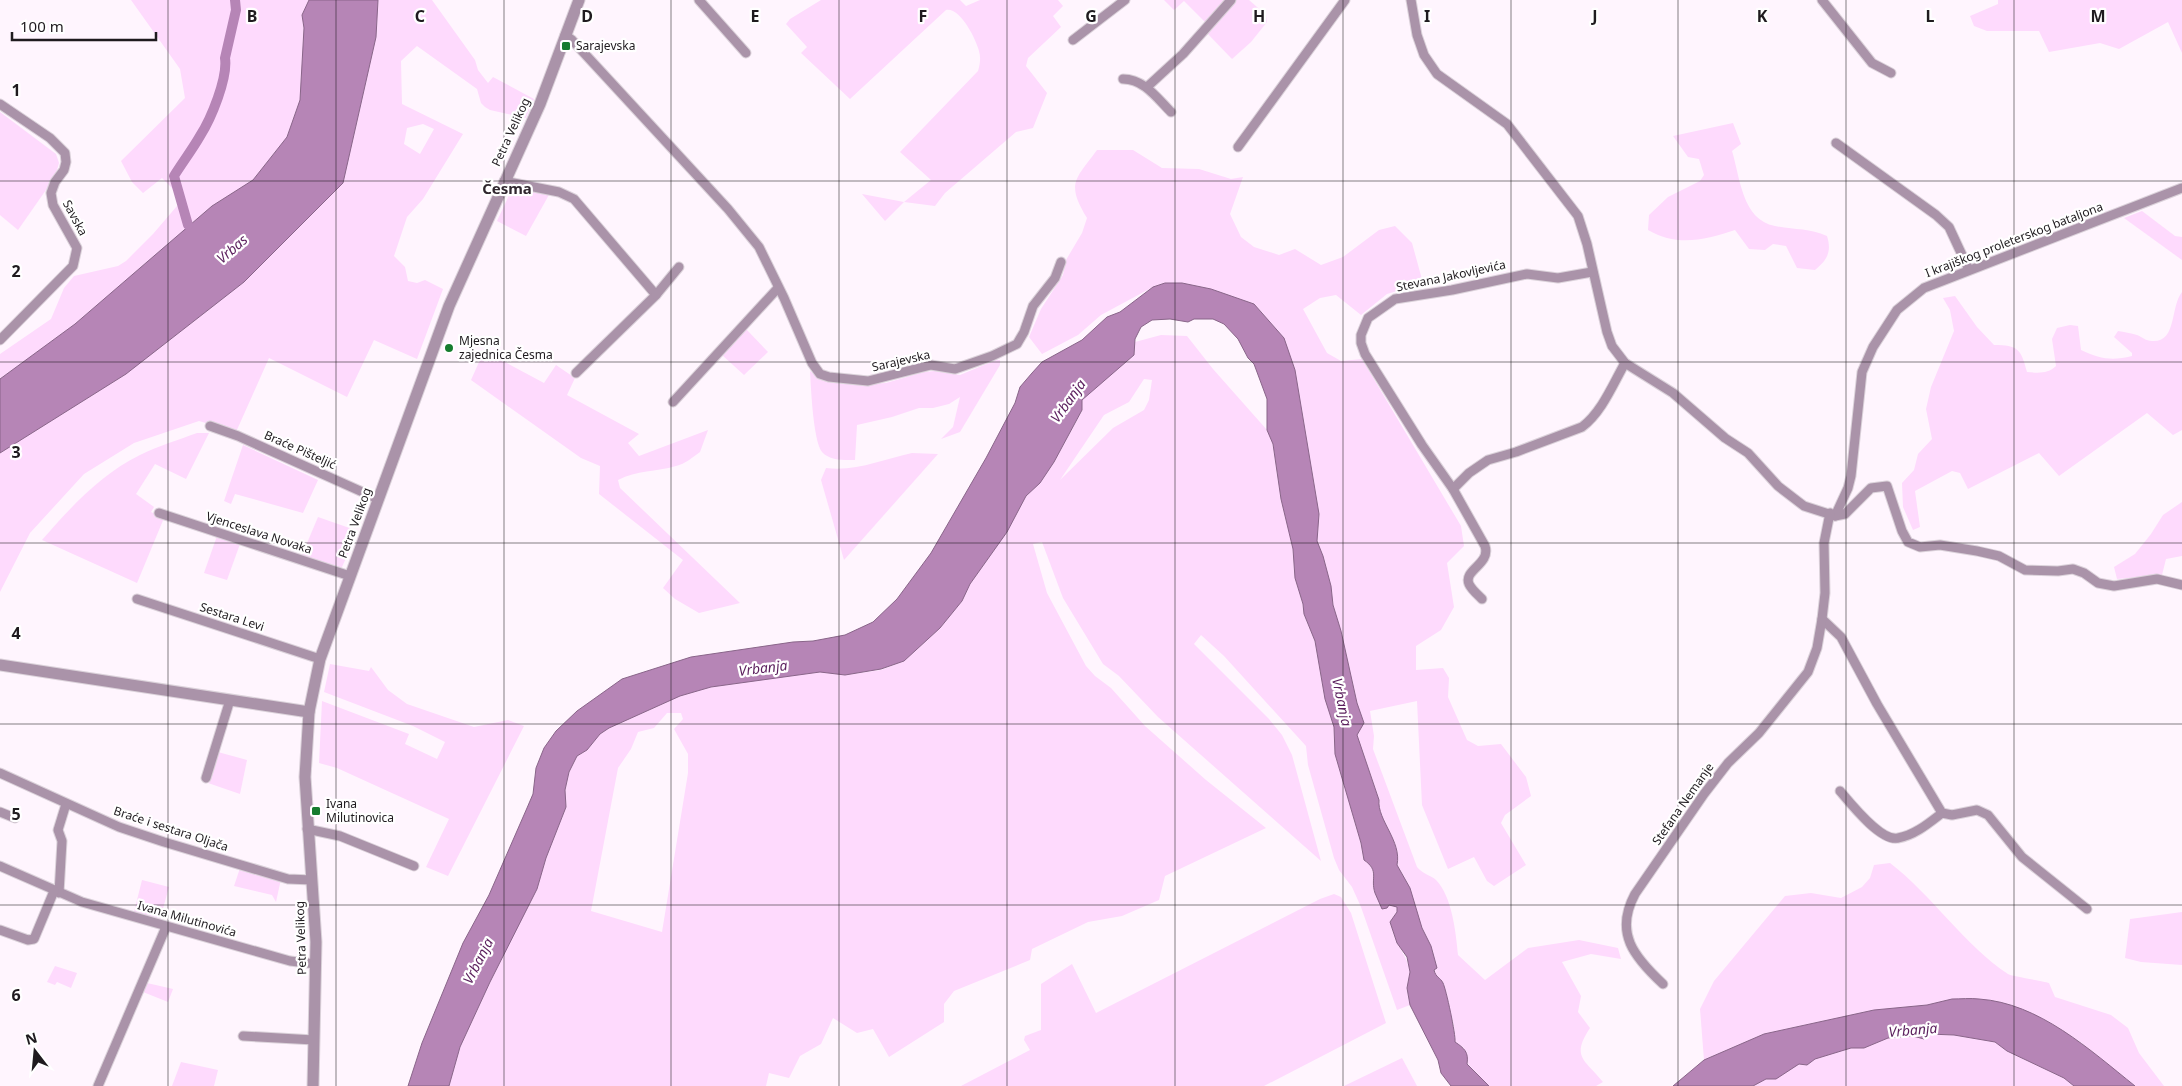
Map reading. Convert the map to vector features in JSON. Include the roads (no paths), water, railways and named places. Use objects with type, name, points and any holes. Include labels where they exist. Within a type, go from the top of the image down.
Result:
[{"type":"street","name":"Petra Velikog","points":[[313,1086],[316,964],[305,777],[309,712],[320,659],[448,306],[540,104],[579,0]]},
{"type":"street","points":[[700,0],[746,53]]},
{"type":"street","points":[[1073,40],[1125,0]]},
{"type":"street","points":[[1146,87],[1183,54],[1230,0]]},
{"type":"street","points":[[1238,147],[1345,0]]},
{"type":"street","points":[[1411,0],[1417,35],[1424,55],[1438,74],[1507,124],[1563,194],[1578,216],[1587,244],[1607,332],[1612,346],[1625,363],[1673,393],[1724,438],[1748,453],[1778,486],[1794,499],[1804,506],[1832,515],[1845,514],[1858,504],[1871,488],[1887,486],[1902,531],[1908,542],[1920,547],[1940,545],[1978,550],[1999,556],[2025,570],[2058,571],[2073,569],[2084,572],[2098,583],[2114,586],[2157,579],[2182,586]]},
{"type":"street","points":[[1822,0],[1872,63],[1892,73]]},
{"type":"street","name":"Sarajevska","points":[[565,36],[572,40],[728,209],[759,247],[815,369],[820,374],[829,377],[868,381],[931,365],[955,369],[962,368],[1017,344],[1024,332],[1033,306],[1056,278],[1061,262]]},
{"type":"street","points":[[1123,79],[1133,80],[1146,87],[1171,112]]},
{"type":"street","name":"Savska","points":[[0,104],[50,138],[65,153],[66,162],[64,170],[52,187],[51,193],[53,205],[77,248],[73,266],[0,340]]},
{"type":"street","points":[[1836,143],[1936,215],[1948,228],[1969,270]]},
{"type":"street","points":[[504,181],[559,192],[574,199],[656,295]]},
{"type":"street","name":"I krajiškog proleterskog bataljona","points":[[1832,515],[1849,482],[1854,453],[1862,372],[1874,347],[1897,310],[1924,288],[2182,188]]},
{"type":"street","points":[[576,373],[656,295],[679,267]]},
{"type":"street","name":"Stevana Jakovljevića","points":[[1482,599],[1469,585],[1468,580],[1484,560],[1486,550],[1453,489],[1422,445],[1365,354],[1361,343],[1361,335],[1368,318],[1395,299],[1416,294],[1452,290],[1527,274],[1558,278],[1592,272]]},
{"type":"street","points":[[673,402],[778,288]]},
{"type":"street","points":[[1453,489],[1488,460],[1516,452],[1582,427],[1590,420],[1608,394],[1625,363]]},
{"type":"street","name":"Braće Pišteljić","points":[[210,426],[238,436],[378,498]]},
{"type":"street","name":"Vjenceslava Novaka","points":[[159,513],[350,576]]},
{"type":"street","name":"Stefana Nemanje","points":[[1663,984],[1648,970],[1633,950],[1626,931],[1628,908],[1635,894],[1704,794],[1728,763],[1759,733],[1808,672],[1817,648],[1822,619],[1825,593],[1824,543],[1832,515]]},
{"type":"street","name":"Sestara Levi","points":[[137,598],[320,659]]},
{"type":"street","points":[[1822,619],[1841,637],[1877,704],[1942,813],[1952,815],[1977,810],[1988,815],[2022,857],[2087,909]]},
{"type":"street","points":[[0,665],[309,712]]},
{"type":"street","points":[[206,778],[230,700]]},
{"type":"street","name":"Braće i sestara Oljača","points":[[0,773],[119,827],[288,879],[312,880]]},
{"type":"street","points":[[1840,791],[1867,821],[1888,837],[1898,839],[1921,829],[1942,813]]},
{"type":"street","points":[[0,930],[28,940],[34,939],[56,892],[62,841],[58,830],[66,804]]},
{"type":"street","points":[[0,812],[15,818]]},
{"type":"street","points":[[307,829],[340,836],[414,866]]},
{"type":"street","name":"Ivana Milutinovića","points":[[0,866],[82,902],[290,961],[316,964]]},
{"type":"street","points":[[98,1086],[166,927]]},
{"type":"street","points":[[243,1036],[314,1040]]},
{"type":"water","name":"Vrbas","points":[[309,0],[378,0],[376,37],[343,183],[244,282],[126,374],[0,453],[0,379],[75,324],[212,206],[253,180],[287,137],[300,100],[304,28],[302,15]]},
{"type":"water","name":"Vrbanja","points":[[1165,283],[1182,283],[1211,289],[1254,304],[1284,338],[1295,370],[1319,514],[1317,541],[1331,586],[1333,605],[1341,631],[1357,703],[1364,723],[1357,735],[1379,800],[1379,808],[1396,848],[1398,856],[1397,865],[1410,888],[1422,928],[1431,946],[1437,968],[1434,970],[1442,981],[1448,1002],[1455,1042],[1465,1051],[1467,1064],[1489,1086],[1451,1086],[1441,1073],[1438,1060],[1410,1005],[1407,988],[1410,972],[1407,957],[1397,943],[1390,922],[1397,912],[1397,907],[1389,905],[1387,908],[1382,909],[1375,893],[1373,871],[1364,860],[1361,843],[1335,754],[1334,727],[1325,699],[1315,641],[1304,614],[1295,578],[1293,549],[1281,499],[1273,444],[1267,430],[1267,399],[1254,364],[1248,358],[1238,339],[1224,324],[1213,319],[1194,319],[1188,322],[1170,319],[1152,320],[1141,327],[1135,339],[1134,355],[1082,400],[1082,410],[1054,462],[1040,483],[1026,496],[1007,532],[970,584],[962,601],[940,628],[904,661],[881,669],[845,675],[820,672],[711,687],[680,696],[609,728],[600,734],[587,750],[577,756],[569,772],[565,790],[566,807],[546,858],[537,889],[490,982],[460,1047],[449,1086],[408,1086],[422,1043],[463,943],[489,895],[533,794],[536,768],[544,748],[556,731],[577,711],[622,679],[691,657],[845,635],[873,622],[897,599],[931,553],[986,458],[1015,403],[1020,387],[1032,373],[1042,362],[1082,340],[1107,317],[1120,312],[1153,287]]},
{"type":"water","name":"Vrbanja","points":[[1952,999],[2001,1002],[2022,1009],[2063,1030],[2135,1086],[2074,1086],[2064,1078],[2007,1051],[1995,1042],[1954,1035],[1928,1034],[1924,1039],[1913,1036],[1888,1038],[1864,1048],[1851,1048],[1815,1059],[1807,1065],[1799,1064],[1776,1079],[1766,1079],[1753,1086],[1673,1086],[1704,1060],[1764,1034],[1874,1010],[1927,1005]]},
{"type":"waterway","points":[[188,225],[174,176],[204,129],[218,98],[236,10],[235,0]]},
{"type":"place","name":"Sarajevska","points":[[566,46]]},
{"type":"place","name":"Mjesna zajednica Česma","points":[[449,348]]},
{"type":"place","name":"Ivana Milutinovica","points":[[316,811]]},
{"type":"district","name":"Česma","points":[[507,189]]}]
